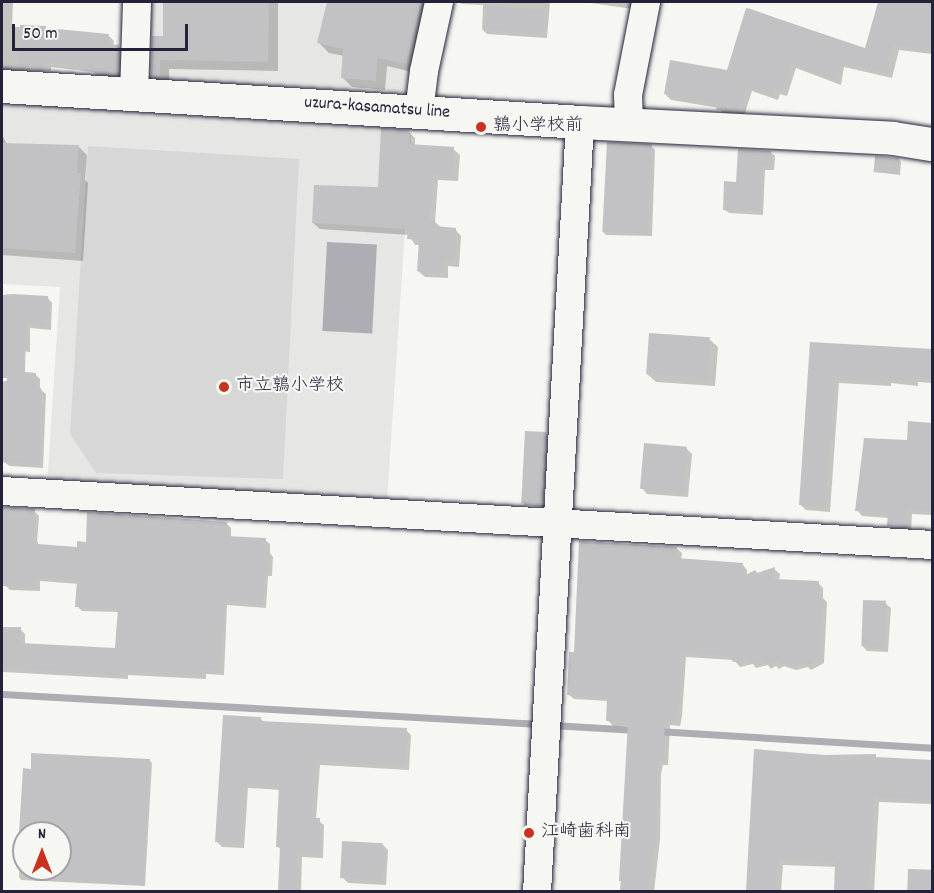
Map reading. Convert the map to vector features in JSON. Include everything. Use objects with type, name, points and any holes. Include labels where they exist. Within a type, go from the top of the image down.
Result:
[{"type":"main road","name":"uzura-kasamatsu line","points":[[2,86],[580,122],[892,138],[933,144]]},
{"type":"street","points":[[134,94],[137,2]]},
{"type":"street","points":[[419,112],[424,71],[439,2]]},
{"type":"street","points":[[629,123],[628,95],[646,2]]},
{"type":"street","points":[[537,891],[580,122]]},
{"type":"street","points":[[2,491],[933,545]]},
{"type":"shaded area","points":[[144,2],[427,2],[405,92],[143,81]]},
{"type":"shaded area","name":"市立鶉小学校","points":[[2,102],[412,124],[387,501],[47,487],[60,287],[2,284]]},
{"type":"shaded area","points":[[88,146],[299,159],[283,479],[96,473],[70,434]]},
{"type":"shaded area","points":[[327,242],[377,245],[372,333],[322,331]]},
{"type":"building","points":[[163,2],[269,2],[268,62],[160,60],[160,77],[151,76],[152,36],[163,36]]},
{"type":"building","points":[[327,2],[421,2],[406,64],[377,58],[376,81],[341,78],[343,49],[317,43]]},
{"type":"building","points":[[878,2],[933,2],[933,49],[893,45],[886,73],[839,62],[835,80],[790,63],[782,92],[774,89],[772,95],[746,87],[738,111],[716,110],[718,104],[664,94],[670,60],[727,70],[746,8],[865,48]]},
{"type":"building","points":[[487,6],[544,10],[542,34],[485,30]]},
{"type":"building","points":[[20,25],[109,34],[107,44],[119,45],[118,74],[46,62],[45,66],[19,66]]},
{"type":"building","points":[[381,128],[409,130],[409,144],[454,147],[452,176],[432,175],[429,219],[435,220],[435,226],[456,228],[453,261],[442,261],[442,273],[417,271],[419,240],[407,239],[408,229],[312,223],[314,185],[378,187]]},
{"type":"building","points":[[607,142],[652,144],[647,233],[602,231]]},
{"type":"building","points":[[2,143],[79,145],[77,173],[81,173],[75,253],[2,248]]},
{"type":"building","points":[[738,149],[771,151],[770,166],[762,166],[760,211],[723,210],[724,181],[736,182]]},
{"type":"building","points":[[875,156],[899,158],[898,174],[874,172]]},
{"type":"building","points":[[2,295],[48,296],[46,325],[26,324],[25,372],[36,373],[35,387],[41,388],[39,464],[3,462],[7,378],[2,378]]},
{"type":"building","points":[[649,333],[710,337],[707,378],[646,374]]},
{"type":"building","points":[[810,342],[933,349],[933,378],[913,377],[913,381],[886,378],[886,382],[834,378],[825,507],[799,505]]},
{"type":"building","points":[[908,421],[932,423],[933,511],[907,509],[906,527],[887,526],[888,513],[855,511],[864,438],[907,440]]},
{"type":"building","points":[[525,431],[546,432],[542,504],[521,503]]},
{"type":"building","points":[[644,443],[687,447],[683,493],[640,489]]},
{"type":"building","points":[[2,507],[35,509],[33,541],[38,544],[77,547],[77,541],[86,542],[87,512],[227,522],[226,536],[266,538],[265,550],[269,551],[268,572],[264,572],[262,604],[223,601],[220,671],[202,670],[202,675],[124,671],[123,675],[2,668],[2,627],[21,627],[20,643],[115,648],[118,608],[75,607],[77,580],[36,577],[35,587],[2,586]]},
{"type":"building","points":[[579,541],[677,547],[677,558],[743,563],[742,577],[755,570],[757,573],[775,567],[774,579],[819,581],[818,595],[822,595],[819,657],[805,666],[803,662],[789,665],[787,662],[781,665],[779,661],[765,664],[763,660],[749,663],[747,660],[733,662],[730,656],[681,652],[675,721],[665,721],[663,760],[659,760],[657,768],[655,833],[649,891],[621,891],[622,881],[619,881],[628,722],[606,721],[607,697],[567,695],[569,652],[574,652]]},
{"type":"building","points":[[863,600],[886,601],[884,647],[861,646]]},
{"type":"building","points":[[223,715],[261,717],[260,721],[407,728],[404,765],[315,761],[311,818],[320,818],[319,854],[297,852],[296,891],[278,891],[280,847],[276,847],[279,785],[243,783],[240,843],[215,842]]},
{"type":"building","points":[[754,749],[823,755],[876,754],[876,757],[933,760],[933,800],[874,797],[868,891],[834,891],[835,862],[778,860],[776,891],[746,890]]},
{"type":"building","points":[[31,753],[150,759],[143,885],[72,881],[72,821],[20,821],[23,768],[31,769]]},
{"type":"building","points":[[342,841],[383,843],[381,880],[340,878]]},
{"type":"building","points":[[908,869],[932,870],[932,892],[907,891]]},
{"type":"waterway","points":[[2,694],[541,724]]},
{"type":"waterway","points":[[552,725],[636,730]]},
{"type":"waterway","points":[[657,731],[932,748]]},
{"type":"place","name":"鶉小学校前","points":[[481,127]]},
{"type":"place","name":"市立鶉小学校","points":[[224,387]]},
{"type":"place","name":"江崎歯科南","points":[[529,833]]}]
